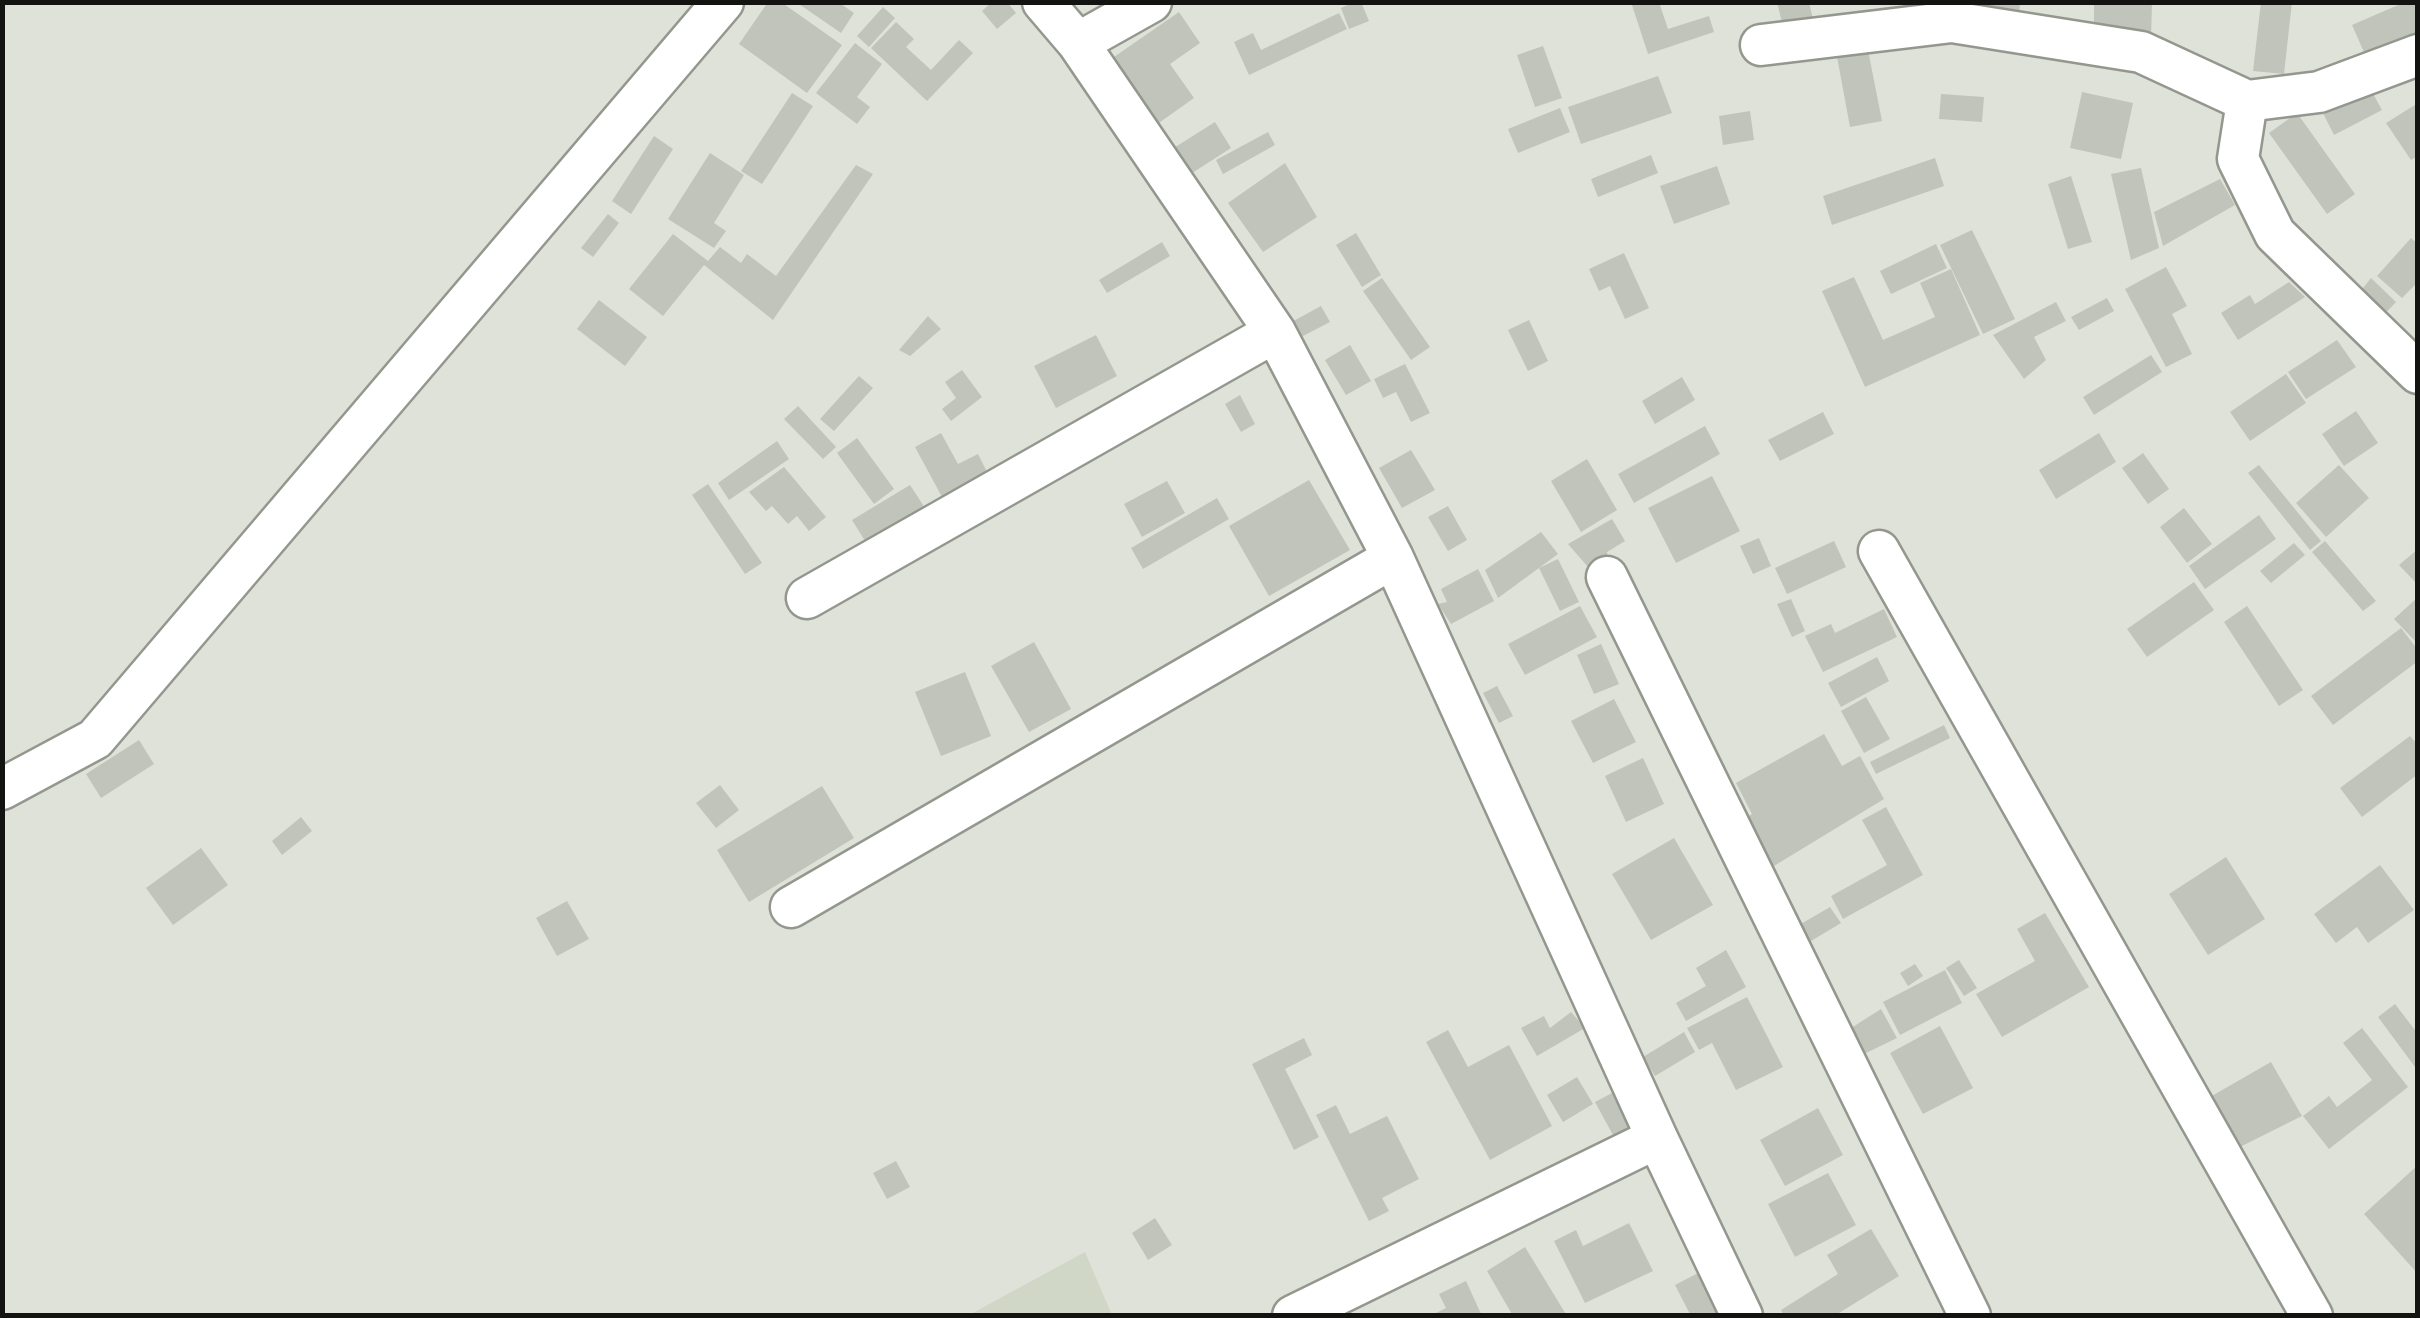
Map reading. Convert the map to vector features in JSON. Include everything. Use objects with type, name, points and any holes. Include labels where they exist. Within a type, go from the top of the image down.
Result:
[{"type":"street","points":[[2,790],[95,739],[723,2]]},
{"type":"street","points":[[1043,2],[1078,43],[1275,332],[1393,558],[1742,1316]]},
{"type":"street","points":[[1078,43],[1151,2]]},
{"type":"street","points":[[1761,45],[1952,22],[2142,52],[2246,100],[2319,92],[2418,55]]},
{"type":"street","points":[[2246,100],[2238,158],[2275,234],[2418,374]]},
{"type":"street","points":[[807,598],[1275,332]]},
{"type":"street","points":[[1879,550],[2312,1316]]},
{"type":"street","points":[[791,907],[1393,558]]},
{"type":"street","points":[[1607,577],[1970,1316]]},
{"type":"street","points":[[1293,1316],[1657,1138]]},
{"type":"shaded area","points":[[1085,1252],[1112,1315],[969,1315]]},
{"type":"building","points":[[768,2],[781,2],[842,45],[807,93],[739,44]]},
{"type":"building","points":[[796,2],[838,2],[854,13],[841,33]]},
{"type":"building","points":[[992,2],[1007,2],[1016,13],[997,29],[982,11]]},
{"type":"building","points":[[1361,2],[1369,21],[1349,29],[1341,8]]},
{"type":"building","points":[[1631,2],[1659,2],[1668,29],[1709,16],[1714,32],[1648,54]]},
{"type":"building","points":[[1777,2],[1809,2],[1814,24],[1784,31]]},
{"type":"building","points":[[1920,2],[2020,2],[2019,18],[1921,11]]},
{"type":"building","points":[[2094,2],[2152,2],[2151,39],[2094,38]]},
{"type":"building","points":[[2261,2],[2292,2],[2284,74],[2253,71]]},
{"type":"building","points":[[2405,2],[2418,2],[2418,37],[2367,59],[2352,25]]},
{"type":"building","points":[[883,7],[895,18],[869,47],[857,36]]},
{"type":"building","points":[[1179,12],[1200,43],[1170,64],[1194,98],[1156,125],[1111,59]]},
{"type":"building","points":[[1339,13],[1347,29],[1249,75],[1234,42],[1253,33],[1261,50]]},
{"type":"building","points":[[896,22],[914,39],[906,47],[931,70],[959,40],[973,53],[927,101],[871,48]]},
{"type":"building","points":[[1866,40],[1882,121],[1850,127],[1835,46]]},
{"type":"building","points":[[855,43],[882,64],[857,97],[870,107],[857,124],[816,93]]},
{"type":"building","points":[[1543,46],[1562,98],[1535,107],[1517,55]]},
{"type":"building","points":[[1658,76],[1672,113],[1581,144],[1568,107]]},
{"type":"building","points":[[2366,81],[2382,110],[2334,135],[2319,105]]},
{"type":"building","points":[[2082,92],[2133,103],[2121,159],[2070,148]]},
{"type":"building","points":[[792,93],[813,106],[762,184],[741,171]]},
{"type":"building","points":[[1941,94],[1984,97],[1982,122],[1939,119]]},
{"type":"building","points":[[2418,103],[2418,156],[2411,160],[2386,123]]},
{"type":"building","points":[[1560,108],[1570,132],[1518,153],[1508,129]]},
{"type":"building","points":[[1750,111],[1754,140],[1723,145],[1719,116]]},
{"type":"building","points":[[2297,113],[2355,194],[2327,214],[2269,133]]},
{"type":"building","points":[[1215,122],[1231,148],[1186,177],[1169,151]]},
{"type":"building","points":[[1268,132],[1275,145],[1223,174],[1216,160]]},
{"type":"building","points":[[654,136],[673,149],[631,214],[612,201]]},
{"type":"building","points":[[710,153],[744,175],[714,223],[726,231],[714,248],[668,219]]},
{"type":"building","points":[[1651,155],[1658,173],[1598,197],[1591,179]]},
{"type":"building","points":[[1935,158],[1944,186],[1832,225],[1823,196]]},
{"type":"building","points":[[1285,163],[1317,217],[1263,252],[1228,203]]},
{"type":"building","points":[[856,165],[873,174],[773,320],[704,265],[663,316],[629,289],[673,234],[708,261],[720,247],[741,263],[747,254],[776,276]]},
{"type":"building","points":[[1717,166],[1730,204],[1674,224],[1660,186]]},
{"type":"building","points":[[2141,168],[2159,248],[2131,260],[2111,174]]},
{"type":"building","points":[[2071,176],[2092,242],[2068,249],[2048,184]]},
{"type":"building","points":[[2220,179],[2235,205],[2163,246],[2154,212]]},
{"type":"building","points":[[608,214],[619,223],[593,257],[581,248]]},
{"type":"building","points":[[1972,230],[2015,319],[1983,334],[1940,245]]},
{"type":"building","points":[[1356,233],[1381,275],[1362,287],[1336,245]]},
{"type":"building","points":[[2411,238],[2418,244],[2418,282],[2402,298],[2377,276]]},
{"type":"building","points":[[1162,242],[1170,256],[1107,293],[1099,280]]},
{"type":"building","points":[[1936,244],[1947,268],[1891,294],[1880,271]]},
{"type":"building","points":[[1624,253],[1649,308],[1625,319],[1610,286],[1599,291],[1589,269]]},
{"type":"building","points":[[2166,267],[2187,306],[2172,314],[2192,354],[2166,367],[2125,289]]},
{"type":"building","points":[[1951,269],[1980,335],[1865,387],[1822,291],[1854,277],[1883,340],[1935,317],[1920,283]]},
{"type":"building","points":[[1382,278],[1430,347],[1411,360],[1363,291]]},
{"type":"building","points":[[2371,278],[2396,302],[2379,320],[2356,297]]},
{"type":"building","points":[[2289,282],[2305,297],[2238,340],[2221,313],[2250,295],[2255,304]]},
{"type":"building","points":[[2107,298],[2114,311],[2079,330],[2071,317]]},
{"type":"building","points":[[599,300],[647,337],[625,366],[577,329]]},
{"type":"building","points":[[2056,302],[2066,321],[2034,337],[2046,360],[2024,379],[1993,335]]},
{"type":"building","points":[[1321,306],[1330,322],[1303,336],[1288,324]]},
{"type":"building","points":[[928,316],[941,329],[910,356],[899,350]]},
{"type":"building","points":[[1529,320],[1548,361],[1528,371],[1508,330]]},
{"type":"building","points":[[1096,335],[1117,376],[1056,408],[1034,366]]},
{"type":"building","points":[[2337,340],[2356,367],[2306,399],[2288,372]]},
{"type":"building","points":[[1350,345],[1371,381],[1346,395],[1325,360]]},
{"type":"building","points":[[2151,355],[2162,372],[2094,415],[2083,397]]},
{"type":"building","points":[[1405,364],[1430,413],[1411,422],[1396,392],[1383,398],[1374,379]]},
{"type":"building","points":[[962,370],[982,397],[951,421],[942,409],[956,398],[945,382]]},
{"type":"building","points":[[2286,374],[2306,403],[2250,441],[2230,412]]},
{"type":"building","points":[[859,376],[873,388],[834,431],[820,419]]},
{"type":"building","points":[[1682,377],[1695,400],[1655,424],[1642,401]]},
{"type":"building","points":[[1240,395],[1255,424],[1241,432],[1225,404]]},
{"type":"building","points":[[798,406],[836,447],[823,459],[784,419]]},
{"type":"building","points":[[2356,411],[2378,443],[2344,466],[2322,434]]},
{"type":"building","points":[[1823,412],[1834,434],[1780,461],[1768,440]]},
{"type":"building","points":[[1705,426],[1720,454],[1634,503],[1618,474]]},
{"type":"building","points":[[941,433],[958,464],[978,454],[987,472],[942,497],[915,447]]},
{"type":"building","points":[[2099,433],[2116,462],[2056,499],[2039,470]]},
{"type":"building","points":[[857,438],[894,489],[874,504],[837,453]]},
{"type":"building","points":[[777,441],[789,459],[729,500],[718,483]]},
{"type":"building","points":[[1411,450],[1435,490],[1402,508],[1379,468]]},
{"type":"building","points":[[2143,453],[2169,489],[2148,504],[2122,468]]},
{"type":"building","points":[[1587,459],[1617,510],[1581,532],[1551,481]]},
{"type":"building","points":[[2259,465],[2321,541],[2310,550],[2248,473]]},
{"type":"building","points":[[2339,465],[2369,498],[2326,537],[2296,503]]},
{"type":"building","points":[[784,467],[826,517],[809,531],[797,516],[788,524],[772,506],[766,511],[749,492]]},
{"type":"building","points":[[1712,476],[1740,531],[1676,563],[1648,508]]},
{"type":"building","points":[[1309,480],[1350,550],[1269,596],[1229,526]]},
{"type":"building","points":[[1167,481],[1185,513],[1142,537],[1124,504]]},
{"type":"building","points":[[708,484],[762,563],[745,574],[692,495]]},
{"type":"building","points":[[910,485],[925,508],[867,544],[852,520]]},
{"type":"building","points":[[1217,498],[1229,519],[1143,569],[1131,548]]},
{"type":"building","points":[[1448,506],[1467,540],[1448,551],[1428,517]]},
{"type":"building","points":[[2184,508],[2212,544],[2187,563],[2160,527]]},
{"type":"building","points":[[2259,515],[2276,539],[2205,589],[2189,566]]},
{"type":"building","points":[[1612,519],[1625,541],[1607,552],[1608,561],[1588,567],[1568,544]]},
{"type":"building","points":[[1541,532],[1558,554],[1498,598],[1485,570]]},
{"type":"building","points":[[1759,538],[1771,566],[1753,574],[1740,546]]},
{"type":"building","points":[[1834,541],[1846,567],[1787,594],[1775,568]]},
{"type":"building","points":[[2325,541],[2376,601],[2363,611],[2312,552]]},
{"type":"building","points":[[2294,543],[2305,555],[2271,583],[2260,571]]},
{"type":"building","points":[[2418,549],[2418,585],[2399,565]]},
{"type":"building","points":[[1558,559],[1579,602],[1560,611],[1539,568]]},
{"type":"building","points":[[1478,569],[1494,601],[1451,624],[1438,604],[1447,602],[1441,589]]},
{"type":"building","points":[[2194,582],[2214,610],[2147,657],[2127,629]]},
{"type":"building","points":[[2418,597],[2418,644],[2394,619]]},
{"type":"building","points":[[1791,599],[1805,631],[1792,637],[1777,604]]},
{"type":"building","points":[[1580,606],[1597,637],[1525,675],[1508,644]]},
{"type":"building","points":[[2247,606],[2303,690],[2279,706],[2224,622]]},
{"type":"building","points":[[1884,609],[1897,637],[1823,672],[1805,636],[1831,624],[1835,633]]},
{"type":"building","points":[[2401,628],[2418,650],[2418,661],[2333,725],[2311,696]]},
{"type":"building","points":[[1034,642],[1071,709],[1029,732],[991,666]]},
{"type":"building","points":[[1601,644],[1619,684],[1594,694],[1577,655]]},
{"type":"building","points":[[1877,657],[1889,681],[1841,707],[1828,683]]},
{"type":"building","points":[[965,672],[991,736],[941,756],[915,692]]},
{"type":"building","points":[[1497,686],[1513,716],[1499,723],[1483,693]]},
{"type":"building","points":[[1866,697],[1890,739],[1864,753],[1841,711]]},
{"type":"building","points":[[1614,699],[1636,742],[1593,763],[1571,721]]},
{"type":"building","points":[[1944,725],[1950,738],[1876,774],[1870,762]]},
{"type":"building","points":[[1824,734],[1842,766],[1860,756],[1884,799],[1769,869],[1738,822],[1752,814],[1736,783]]},
{"type":"building","points":[[2410,736],[2418,745],[2418,774],[2362,817],[2340,788]]},
{"type":"building","points":[[139,740],[154,764],[101,798],[86,774]]},
{"type":"building","points":[[1643,758],[1664,804],[1626,822],[1605,776]]},
{"type":"building","points":[[720,785],[739,810],[716,828],[696,803]]},
{"type":"building","points":[[822,786],[854,838],[749,902],[717,850]]},
{"type":"building","points":[[1886,807],[1923,875],[1843,919],[1831,896],[1887,865],[1862,820]]},
{"type":"building","points":[[301,817],[312,831],[282,855],[272,841]]},
{"type":"building","points":[[1674,838],[1713,905],[1651,940],[1612,874]]},
{"type":"building","points":[[201,848],[228,885],[173,925],[146,888]]},
{"type":"building","points":[[2226,857],[2265,919],[2208,955],[2169,894]]},
{"type":"building","points":[[2380,865],[2414,910],[2368,943],[2357,927],[2336,943],[2314,914]]},
{"type":"building","points":[[567,901],[589,939],[557,956],[536,918]]},
{"type":"building","points":[[1830,907],[1841,923],[1806,944],[1794,928]]},
{"type":"building","points":[[2045,913],[2089,987],[2002,1037],[1976,994],[2035,961],[2017,929]]},
{"type":"building","points":[[1726,950],[1746,987],[1686,1021],[1676,1003],[1706,986],[1696,968]]},
{"type":"building","points":[[1959,960],[1977,988],[1964,996],[1946,968]]},
{"type":"building","points":[[1915,964],[1923,976],[1908,986],[1900,973]]},
{"type":"building","points":[[1945,970],[1962,1003],[1900,1035],[1883,1002]]},
{"type":"building","points":[[1747,997],[1783,1067],[1736,1090],[1712,1043],[1699,1050],[1687,1028]]},
{"type":"building","points":[[2395,1004],[2418,1034],[2418,1071],[2378,1017]]},
{"type":"building","points":[[1881,1009],[1897,1038],[1864,1054],[1848,1030]]},
{"type":"building","points":[[1571,1012],[1585,1028],[1537,1056],[1521,1028],[1544,1016],[1550,1028]]},
{"type":"building","points":[[1940,1026],[1973,1088],[1923,1114],[1890,1053]]},
{"type":"building","points":[[2362,1028],[2408,1087],[2329,1149],[2303,1116],[2329,1096],[2337,1107],[2372,1080],[2343,1043]]},
{"type":"building","points":[[1448,1030],[1468,1067],[1509,1045],[1552,1126],[1490,1160],[1426,1042]]},
{"type":"building","points":[[1684,1032],[1695,1052],[1655,1076],[1643,1057]]},
{"type":"building","points":[[1304,1038],[1312,1055],[1285,1069],[1319,1137],[1294,1150],[1252,1064]]},
{"type":"building","points":[[2271,1062],[2302,1116],[2240,1147],[2210,1097]]},
{"type":"building","points":[[1577,1077],[1593,1104],[1563,1122],[1547,1095]]},
{"type":"building","points":[[1612,1093],[1631,1128],[1614,1137],[1595,1102]]},
{"type":"building","points":[[1336,1105],[1350,1134],[1387,1116],[1419,1179],[1382,1198],[1389,1211],[1369,1221],[1316,1115]]},
{"type":"building","points":[[1818,1108],[1843,1155],[1785,1186],[1760,1140]]},
{"type":"building","points":[[896,1161],[910,1187],[887,1199],[873,1173]]},
{"type":"building","points":[[2418,1165],[2418,1274],[2364,1214]]},
{"type":"building","points":[[1828,1173],[1856,1225],[1795,1257],[1768,1204]]},
{"type":"building","points":[[1155,1218],[1172,1245],[1148,1260],[1132,1233]]},
{"type":"building","points":[[1629,1223],[1653,1271],[1585,1303],[1554,1241],[1576,1230],[1583,1246]]},
{"type":"building","points":[[1871,1229],[1899,1276],[1834,1316],[1784,1316],[1781,1310],[1838,1274],[1827,1255]]},
{"type":"building","points":[[1525,1247],[1567,1316],[1513,1316],[1487,1271]]},
{"type":"building","points":[[1702,1271],[1725,1316],[1691,1316],[1675,1285]]},
{"type":"building","points":[[1466,1281],[1482,1316],[1430,1316],[1446,1308],[1439,1294]]}]
